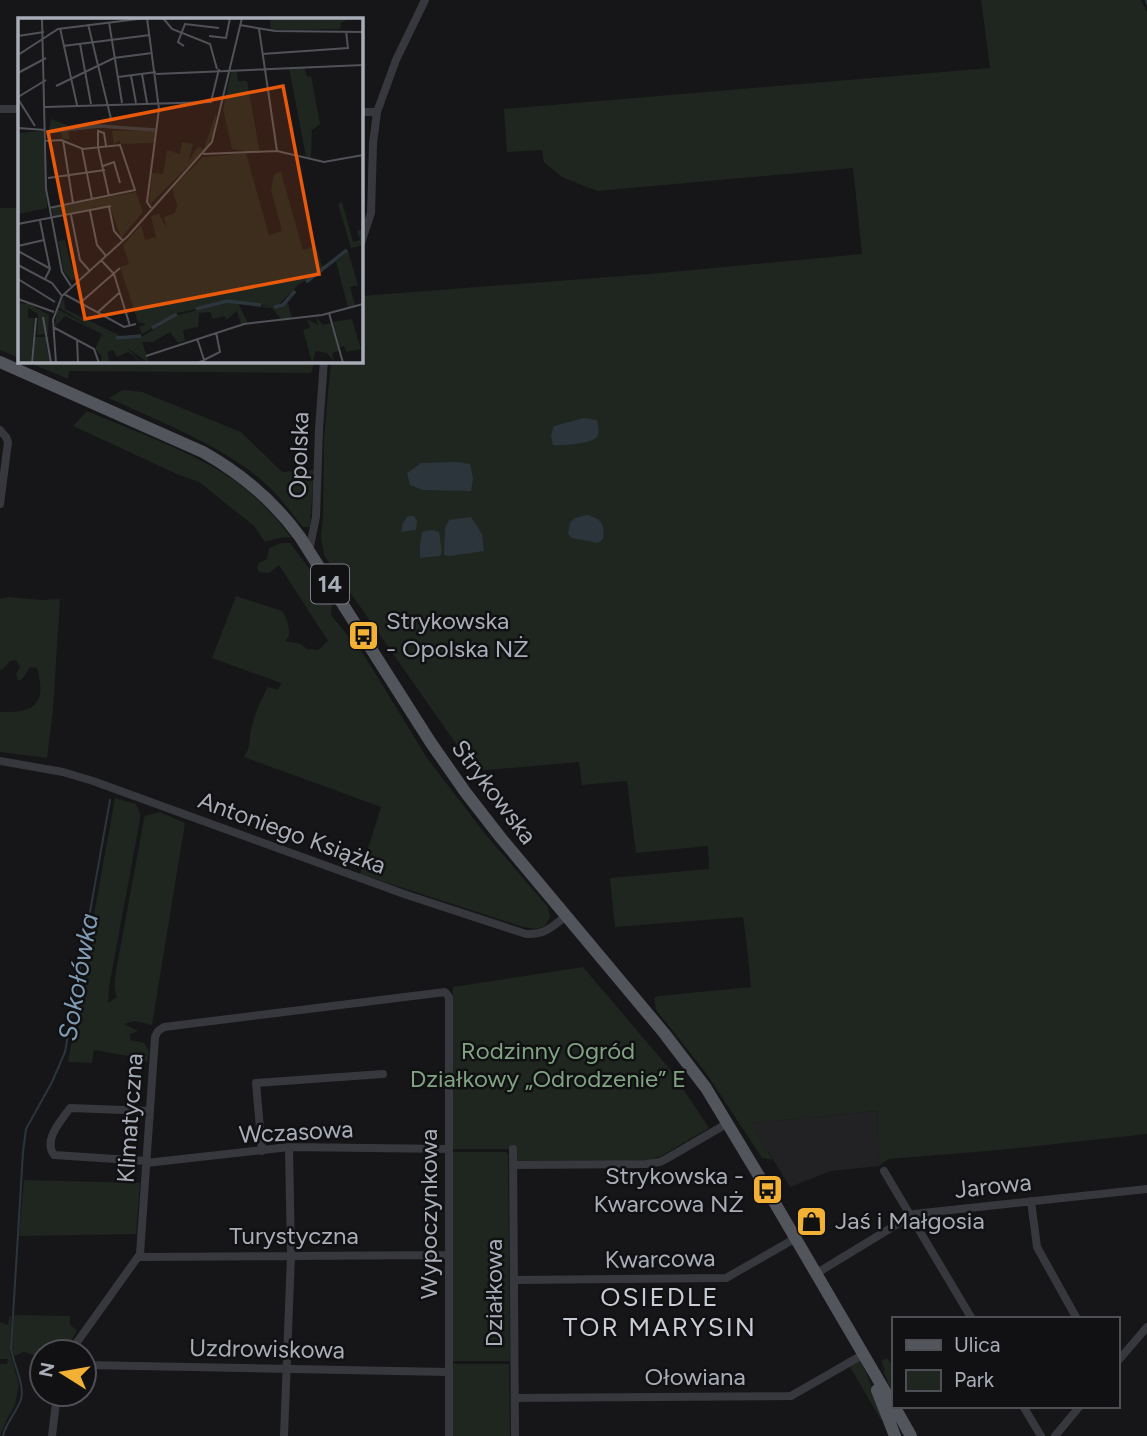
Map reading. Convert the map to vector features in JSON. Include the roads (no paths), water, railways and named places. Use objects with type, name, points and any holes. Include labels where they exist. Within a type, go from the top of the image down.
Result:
[{"type":"main road","name":"Strykowska","points":[[0,362],[191,446],[222,463],[265,495],[290,523],[448,768],[501,838],[678,1050],[706,1088],[892,1403]]},
{"type":"main road","name":"Strykowska","points":[[864,1354],[895,1436]]},
{"type":"main road","name":"Strykowska","points":[[895,1408],[911,1436]]},
{"type":"street","points":[[362,240],[371,213],[377,112],[396,60],[425,0]]},
{"type":"street","points":[[0,109],[18,109]]},
{"type":"street","points":[[362,112],[377,112]]},
{"type":"street","name":"Opolska","points":[[309,551],[316,517],[318,429],[324,362]]},
{"type":"street","points":[[0,430],[8,442],[0,504]]},
{"type":"street","name":"Antoniego Książka","points":[[0,761],[63,772],[93,781],[344,873],[526,934],[538,935],[547,931],[566,916]]},
{"type":"street","name":"Klimatyczna","points":[[139,1257],[155,1037],[158,1031],[163,1028],[447,993]]},
{"type":"street","name":"Wypoczynkowa","points":[[447,993],[449,1436]]},
{"type":"street","points":[[262,1150],[256,1083],[383,1074]]},
{"type":"street","name":"Wczasowa","points":[[150,1111],[70,1108],[50,1140],[50,1149],[54,1156],[146,1162],[289,1147],[448,1149]]},
{"type":"street","points":[[513,1165],[652,1163],[666,1159],[728,1123]]},
{"type":"street","points":[[284,1436],[292,1255],[289,1147]]},
{"type":"street","name":"Działkowa","points":[[513,1149],[515,1436]]},
{"type":"street","points":[[884,1171],[971,1317]]},
{"type":"street","name":"Jarowa","points":[[817,1273],[911,1215],[1147,1189]]},
{"type":"street","points":[[1031,1201],[1037,1247],[1076,1317]]},
{"type":"street","name":"Kwarcowa","points":[[514,1280],[726,1278],[796,1238]]},
{"type":"street","name":"Turystyczna","points":[[139,1257],[448,1255]]},
{"type":"street","points":[[79,1338],[139,1257]]},
{"type":"street","points":[[1119,1357],[1147,1327]]},
{"type":"street","name":"Ołowiana","points":[[514,1398],[787,1396],[864,1354]]},
{"type":"street","name":"Uzdrowiskowa","points":[[98,1365],[448,1371]]},
{"type":"street","points":[[52,1436],[55,1408]]},
{"type":"street","points":[[1024,1408],[1041,1436]]},
{"type":"street","points":[[1055,1436],[1078,1408]]},
{"type":"waterway","points":[[1146,0],[1147,4]]},
{"type":"waterway","name":"Sokołówka","points":[[3,1436],[22,1393],[11,1348],[26,1129],[65,1052],[110,800]]},
{"type":"place","name":"Strykowska - Opolska NŻ","points":[[363,635]]},
{"type":"place","name":"Strykowska - Kwarcowa NŻ","points":[[767,1190]]},
{"type":"place","name":"Jaś i Małgosia","points":[[812,1221]]},
{"type":"district","name":"OSIEDLE TOR MARYSIN","points":[[660,1312]]},
{"type":"park label","name":"Rodzinny Ogród Działkowy „Odrodzenie” E","points":[[548,1065]]}]
